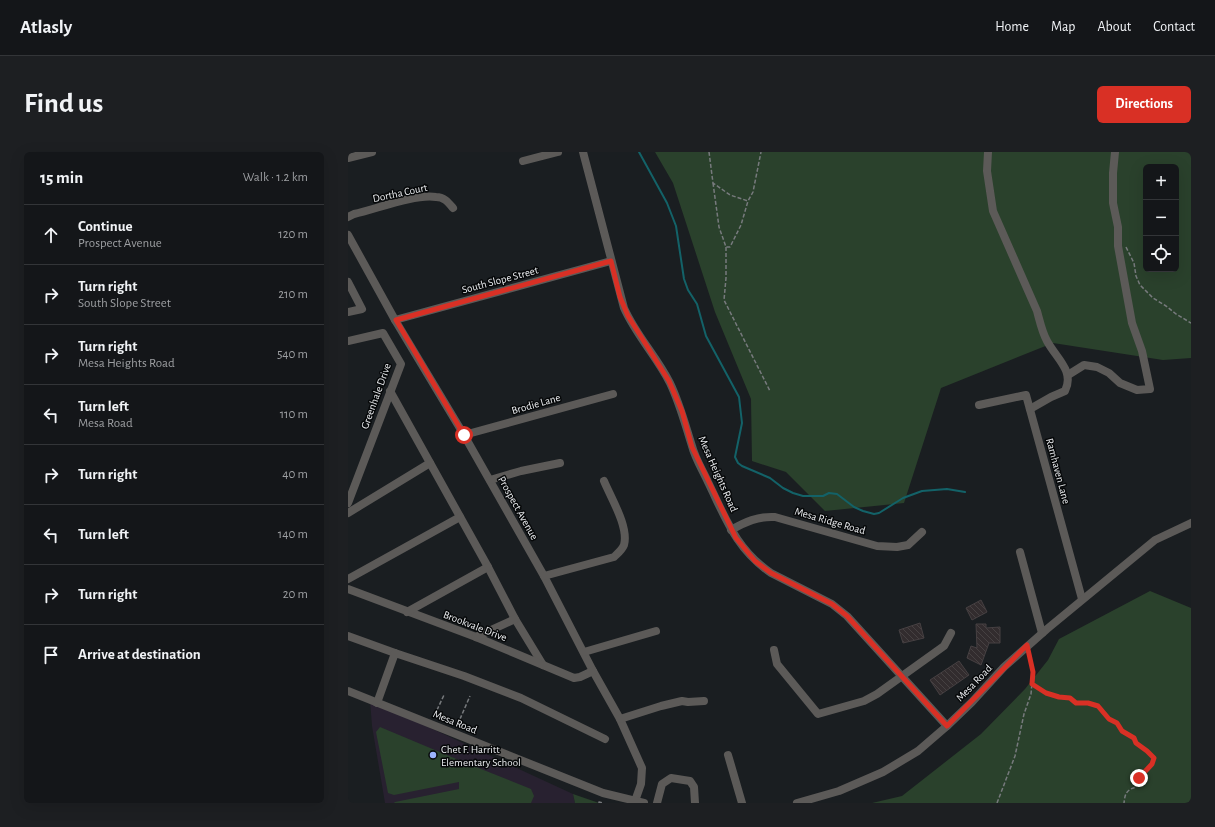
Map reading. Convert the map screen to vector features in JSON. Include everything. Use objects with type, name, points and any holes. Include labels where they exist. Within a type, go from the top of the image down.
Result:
[{"type":"street","points":[[348,158],[372,152]]},
{"type":"street","points":[[523,161],[558,152]]},
{"type":"street","name":"Mesa Heights Road","points":[[583,152],[620,297],[628,316],[669,381],[682,411],[692,447],[731,530],[747,554],[762,567],[832,604],[847,616],[947,726]]},
{"type":"street","points":[[988,152],[987,171],[993,211],[1037,311],[1041,327],[1048,342],[1068,375],[1069,383],[1065,391],[1030,409]]},
{"type":"street","points":[[1068,375],[1084,365],[1097,367],[1109,373],[1120,383],[1137,390],[1150,389],[1142,351],[1132,323],[1118,246],[1118,227],[1113,203],[1113,172],[1115,152]]},
{"type":"street","name":"Dortha Court","points":[[348,218],[354,214],[417,198],[436,197],[448,201],[453,208]]},
{"type":"street","name":"Prospect Avenue","points":[[348,235],[544,576],[593,671],[620,719],[642,768],[641,784],[635,801]]},
{"type":"street","name":"South Slope Street","points":[[396,320],[611,261]]},
{"type":"street","points":[[348,282],[362,309],[348,312]]},
{"type":"street","name":"Greenhale Drive","points":[[348,341],[383,333],[401,364],[348,502]]},
{"type":"street","points":[[390,391],[488,567],[515,619],[543,665]]},
{"type":"street","name":"Brodie Lane","points":[[464,435],[613,394]]},
{"type":"street","name":"Ramhaven Lane","points":[[978,405],[1026,395],[1082,599]]},
{"type":"street","points":[[348,514],[430,463]]},
{"type":"street","points":[[490,480],[521,471],[560,463]]},
{"type":"street","points":[[544,576],[614,557],[621,551],[624,544],[625,530],[604,481]]},
{"type":"street","points":[[348,579],[460,517]]},
{"type":"street","name":"Mesa Ridge Road","points":[[731,530],[754,519],[761,517],[774,517],[877,546],[889,547],[908,545],[922,532]]},
{"type":"street","name":"Mesa Road","points":[[797,803],[839,791],[883,772],[918,751],[947,726],[1027,645],[1042,632],[1155,540],[1191,523]]},
{"type":"street","points":[[1020,552],[1042,632]]},
{"type":"street","points":[[407,612],[488,567]]},
{"type":"street","name":"Brookvale Drive","points":[[348,589],[476,637],[574,678],[593,671]]},
{"type":"street","points":[[476,637],[515,619]]},
{"type":"street","points":[[584,652],[656,631]]},
{"type":"street","points":[[774,650],[777,664],[818,714],[864,701],[877,694],[944,646],[951,633]]},
{"type":"street","points":[[348,636],[464,676],[521,698],[605,739]]},
{"type":"street","points":[[377,703],[395,653]]},
{"type":"street","name":"Mesa Road","points":[[348,691],[603,793],[644,803]]},
{"type":"street","points":[[620,719],[682,701],[704,701]]},
{"type":"street","points":[[728,755],[742,803]]},
{"type":"street","points":[[657,803],[662,784],[670,778],[690,781],[694,787],[695,803]]},
{"type":"path","points":[[709,152],[719,227],[726,247],[724,300],[770,391]]},
{"type":"path","points":[[726,247],[730,247],[741,225],[748,201],[753,192],[761,152]]},
{"type":"path","points":[[713,183],[730,196],[748,201]]},
{"type":"path","points":[[1126,246],[1134,263],[1136,276],[1140,285],[1153,298],[1191,323]]},
{"type":"path","points":[[997,803],[1014,756],[1024,714],[1031,694],[1033,672],[1027,645]]},
{"type":"path","points":[[1032,684],[1046,693],[1059,697],[1070,698],[1076,703],[1088,703],[1098,706],[1109,719],[1117,723],[1122,731],[1134,738],[1136,743],[1154,758],[1152,764],[1139,778],[1136,787],[1129,789],[1126,793],[1124,803]]},
{"type":"path","points":[[438,710],[444,695]]},
{"type":"path","points":[[460,719],[470,696]]},
{"type":"path","points":[[599,803],[603,803]]},
{"type":"shaded area","name":"Chet F. Harritt Elementary School","points":[[370,700],[573,794],[575,803],[385,803],[372,726]]},
{"type":"green space","points":[[655,152],[1191,152],[1191,358],[1163,360],[1053,343],[941,388],[904,503],[825,511],[786,472],[752,461],[751,399],[715,312],[673,183]]},
{"type":"green space","points":[[1150,591],[1191,608],[1191,803],[872,803],[902,796],[981,734],[1025,689],[1048,660],[1059,639]]},
{"type":"green space","points":[[380,727],[531,789],[534,796],[531,803],[394,803],[459,789],[459,782],[394,795],[388,793],[376,732]]},
{"type":"green space","points":[[573,794],[599,803],[575,803]]},
{"type":"building","points":[[981,600],[987,612],[972,620],[966,608]]},
{"type":"building","points":[[920,623],[924,638],[903,643],[899,630]]},
{"type":"building","points":[[976,624],[986,624],[986,628],[1000,627],[1000,643],[989,643],[981,665],[967,658],[971,646],[977,648]]},
{"type":"building","points":[[959,661],[969,675],[940,695],[930,680]]},
{"type":"waterway","points":[[639,152],[667,203],[676,226],[684,279],[688,290],[697,304],[706,336],[739,397],[742,423],[735,457],[738,463],[770,478],[783,488],[793,493],[803,496],[823,496],[829,493],[837,494],[854,507],[874,514],[879,513],[903,498],[922,491],[947,489],[965,492]]},
{"type":"place","name":"Chet F. Harritt Elementary School","points":[[433,755]]},
{"type":"route","points":[[464,435],[396,320],[611,261],[624,308],[632,324],[669,381],[682,411],[692,447],[731,530],[747,554],[771,573],[832,604],[847,616],[947,726],[1027,645],[1033,672],[1032,684],[1046,693],[1059,697],[1070,698],[1076,703],[1088,703],[1098,706],[1109,719],[1117,723],[1122,731],[1134,738],[1136,743],[1154,758],[1152,764],[1139,778]]}]
